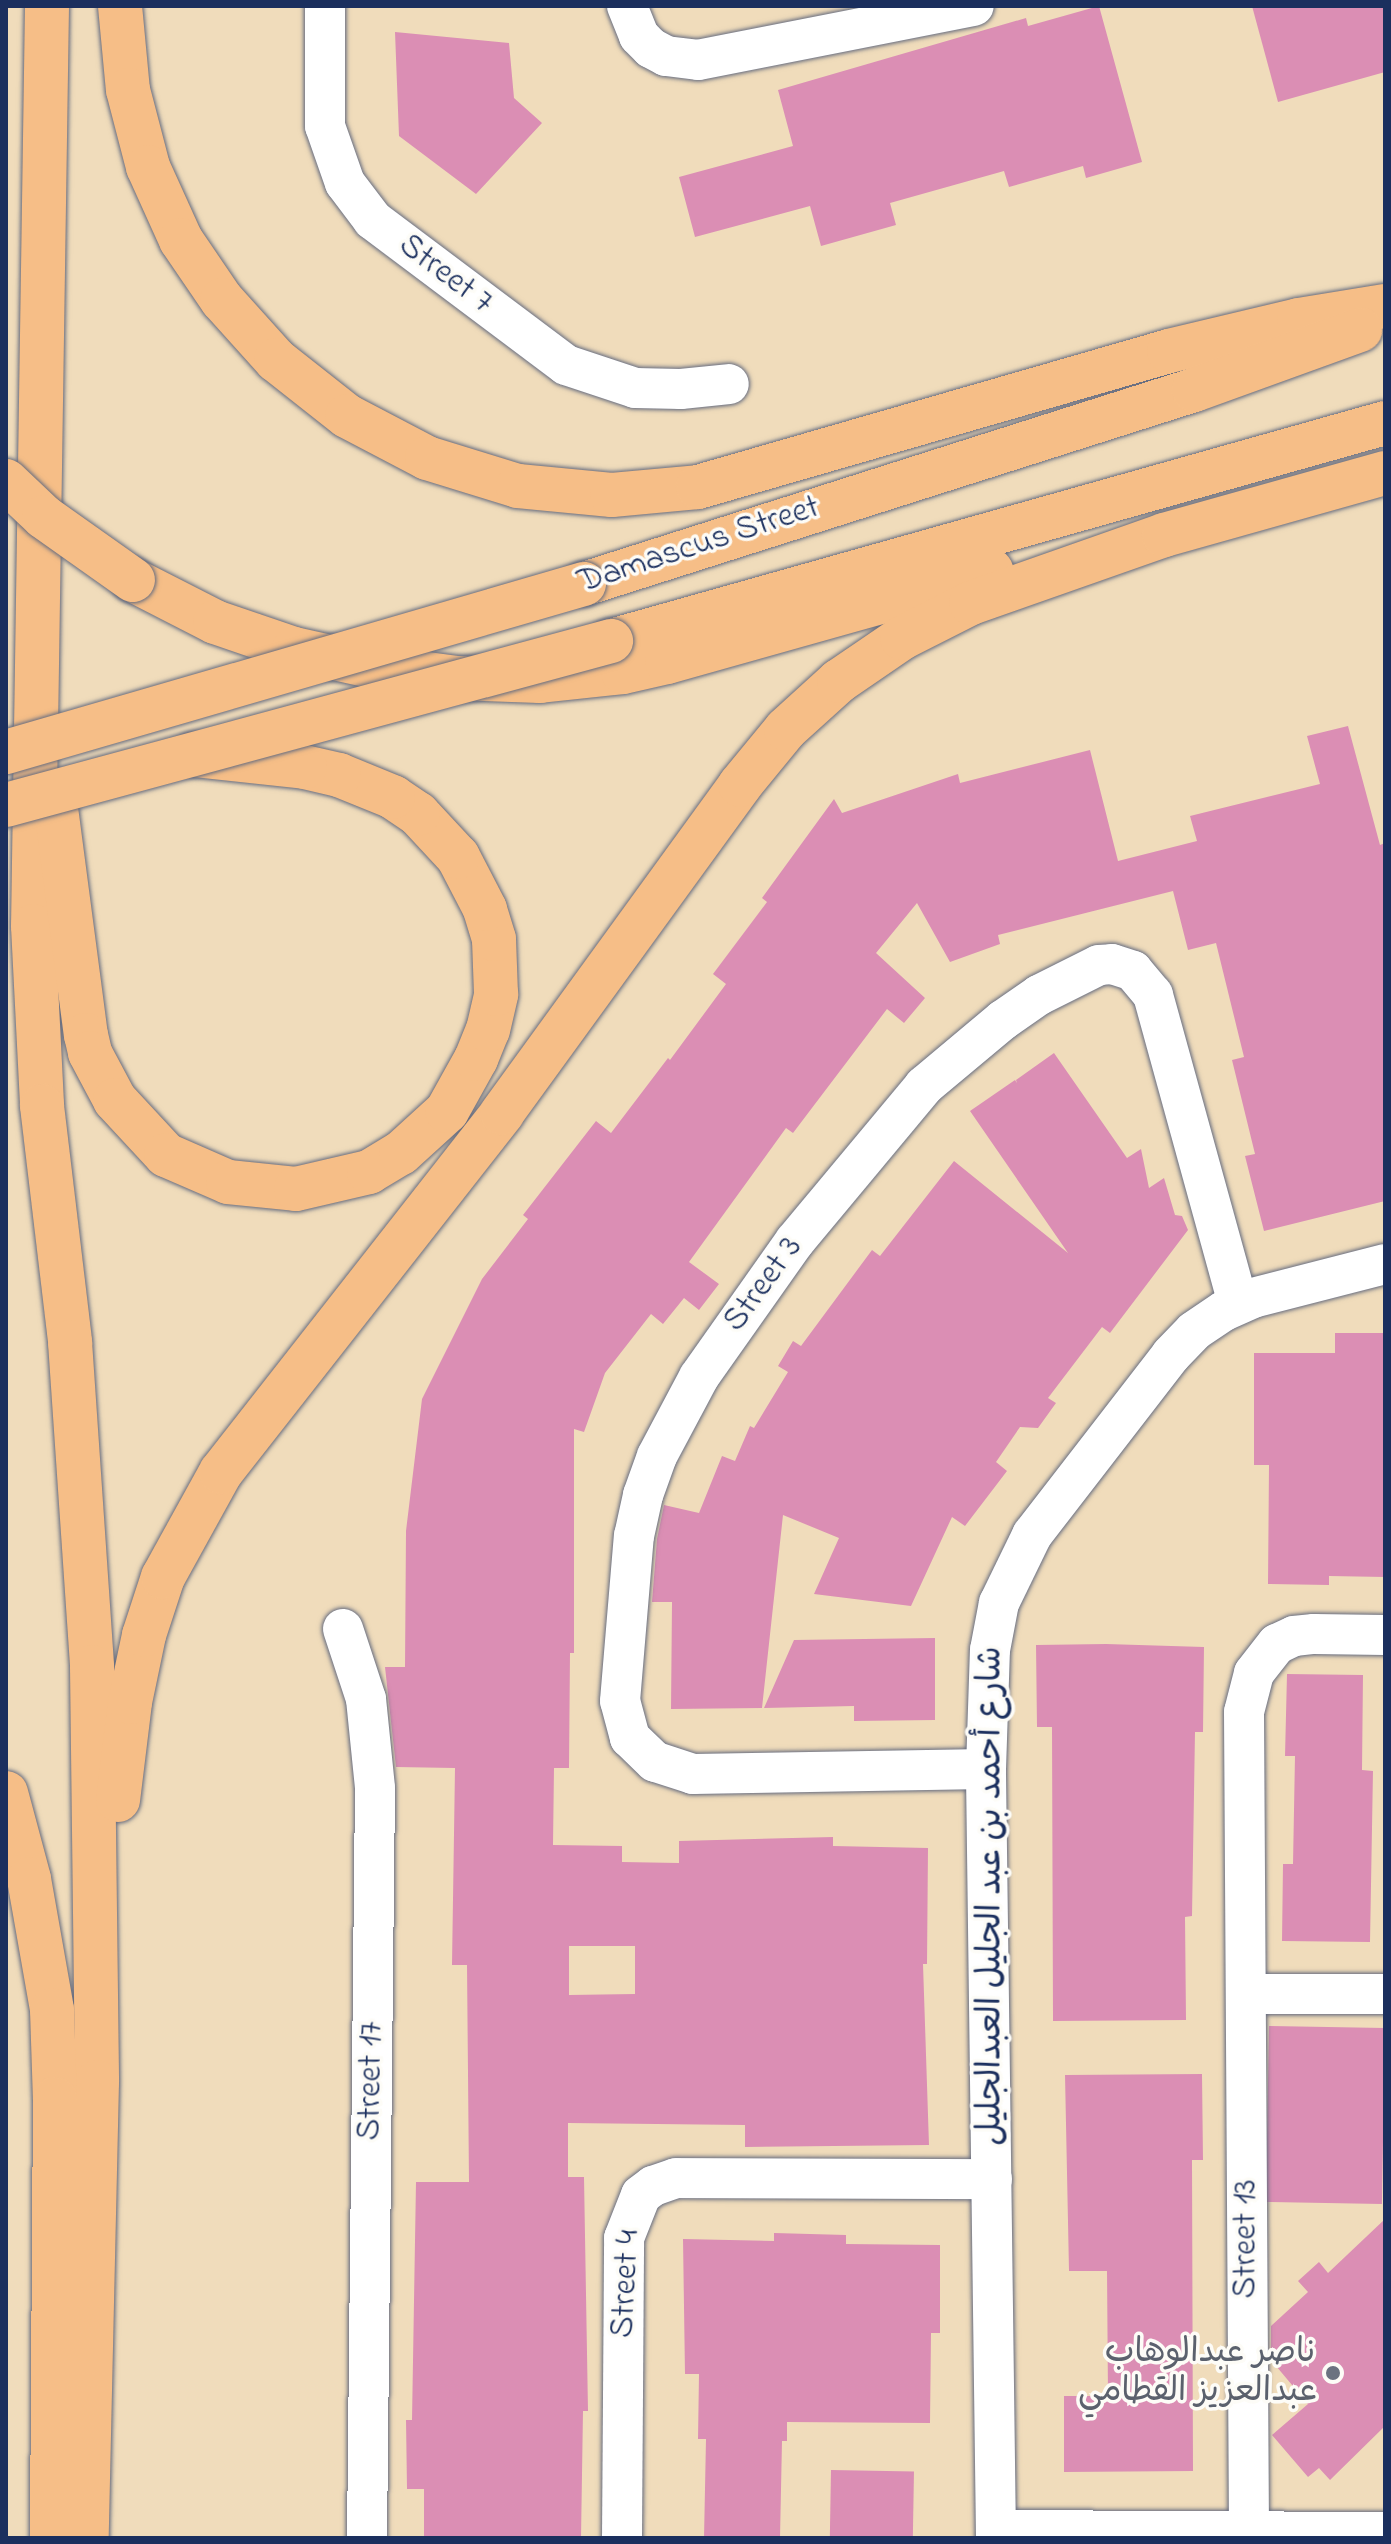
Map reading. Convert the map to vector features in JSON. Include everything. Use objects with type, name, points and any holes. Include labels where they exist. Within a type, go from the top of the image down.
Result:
[{"type":"main road","points":[[47,6],[35,649],[34,989],[42,1106],[70,1342],[88,1606],[98,2001],[87,2538]]},
{"type":"main road","points":[[120,6],[128,90],[148,167],[181,240],[222,300],[276,360],[347,416],[427,458],[518,486],[612,495],[698,487],[1169,351],[1299,320],[1385,306]]},
{"type":"main road","name":"Damascus Street","points":[[6,752],[584,584],[1194,390],[1385,320]]},
{"type":"main road","name":"Damascus Street","points":[[6,805],[611,641],[1385,423]]},
{"type":"main road","points":[[98,2001],[121,1768],[144,1635],[163,1577],[192,1519],[221,1472],[502,1113],[730,797],[786,729],[839,681],[902,638],[971,603],[1164,535],[1385,473]]},
{"type":"main road","points":[[6,481],[44,517],[133,580],[215,622],[294,649],[402,671],[457,678],[540,681],[623,672],[1035,559],[1164,535]]},
{"type":"main road","points":[[35,649],[90,1053],[115,1100],[157,1147],[228,1182],[296,1189],[321,1186],[369,1172],[401,1153],[447,1111],[463,1087],[488,1030],[496,994],[494,939],[474,882],[458,857],[418,814],[393,797],[339,775],[305,767],[194,755]]},
{"type":"main road","points":[[6,1793],[47,1964],[55,2099],[52,2538]]},
{"type":"street","name":"Street 7","points":[[325,6],[325,126],[345,183],[373,220],[566,365],[635,388],[681,389],[729,384]]},
{"type":"street","points":[[627,6],[639,36],[651,48],[666,56],[698,60],[974,6]]},
{"type":"street","name":"Street 3","points":[[986,1769],[712,1775],[668,1767],[638,1749],[624,1724],[620,1701],[634,1536],[643,1495],[657,1456],[699,1377],[795,1241],[924,1086],[1003,1020],[1039,995],[1099,965],[1124,966],[1133,971],[1153,995],[1238,1304]]},
{"type":"street","name":"شارع أحمد بن عبد الجليل العبدالجليل","points":[[996,2534],[986,1769],[990,1650],[999,1603],[1016,1561],[1032,1535],[1171,1355],[1194,1331],[1238,1304],[1385,1264]]},
{"type":"street","name":"Street 17","points":[[343,1629],[366,1699],[375,1788],[367,2538]]},
{"type":"street","name":"Street 13","points":[[1249,2531],[1244,1712],[1254,1673],[1277,1644],[1294,1636],[1385,1635]]},
{"type":"street","points":[[1246,1994],[1385,1994]]},
{"type":"street","name":"Street 4","points":[[622,2538],[624,2238],[641,2195],[653,2186],[676,2178],[992,2179]]},
{"type":"street","points":[[996,2534],[1385,2532]]},
{"type":"building","points":[[1099,6],[1142,162],[1086,178],[1083,166],[1009,187],[1004,171],[890,203],[896,225],[821,246],[810,206],[695,237],[679,177],[793,146],[778,90],[1026,18],[1028,26]]},
{"type":"building","points":[[1252,6],[1385,6],[1385,72],[1278,102]]},
{"type":"building","points":[[395,32],[509,43],[514,98],[542,123],[476,194],[399,136]]},
{"type":"building","points":[[1348,726],[1380,845],[1385,843],[1385,1201],[1264,1231],[1245,1156],[1255,1154],[1232,1060],[1244,1057],[1216,943],[1188,950],[1173,891],[998,935],[1000,944],[950,962],[917,903],[876,953],[925,998],[904,1023],[887,1009],[793,1133],[786,1128],[689,1262],[719,1284],[699,1310],[684,1298],[663,1324],[651,1314],[605,1373],[584,1432],[574,1429],[574,1653],[570,1653],[569,1768],[554,1768],[553,1845],[622,1846],[622,1862],[679,1863],[679,1841],[833,1837],[833,1846],[928,1848],[927,1964],[923,1964],[929,2145],[745,2147],[745,2125],[568,2123],[568,2177],[584,2177],[588,2411],[583,2411],[581,2538],[424,2538],[424,2489],[407,2489],[406,2420],[412,2420],[416,2182],[469,2182],[467,1965],[452,1965],[455,1768],[396,1767],[385,1667],[405,1667],[406,1531],[422,1399],[482,1279],[528,1219],[523,1215],[596,1121],[611,1133],[668,1058],[670,1060],[726,984],[713,974],[767,902],[762,898],[834,799],[842,813],[958,774],[960,783],[1090,750],[1118,861],[1197,841],[1190,816],[1320,784],[1307,736]],"holes":[[[569,1946],[635,1946],[635,1994],[569,1995]]]},
{"type":"building","points":[[1054,1053],[1127,1158],[1141,1149],[1149,1188],[1164,1178],[1175,1215],[1182,1216],[1188,1230],[1110,1333],[1102,1327],[1048,1398],[1056,1403],[1038,1428],[1020,1427],[996,1462],[1007,1471],[965,1526],[952,1517],[911,1606],[814,1594],[839,1538],[783,1515],[762,1708],[671,1709],[672,1602],[652,1602],[657,1539],[664,1505],[699,1513],[722,1456],[735,1461],[750,1426],[754,1428],[788,1372],[778,1366],[793,1341],[801,1346],[872,1250],[880,1256],[954,1161],[1068,1253],[970,1111],[1015,1080],[1017,1083],[1016,1080]]},
{"type":"building","points":[[1335,1333],[1385,1333],[1385,1577],[1329,1576],[1329,1585],[1268,1584],[1269,1465],[1254,1465],[1254,1353],[1335,1353]]},
{"type":"building","points":[[935,1638],[935,1720],[854,1721],[854,1706],[764,1708],[794,1640]]},
{"type":"building","points":[[1036,1645],[1204,1647],[1203,1732],[1195,1732],[1192,1916],[1185,1917],[1186,2020],[1053,2021],[1052,1727],[1037,1727]]},
{"type":"building","points":[[1287,1674],[1363,1675],[1362,1770],[1373,1771],[1370,1942],[1282,1941],[1283,1864],[1293,1864],[1295,1756],[1285,1756]]},
{"type":"building","points":[[1269,2026],[1385,2028],[1382,2204],[1266,2202]]},
{"type":"building","points":[[1202,2074],[1203,2160],[1192,2160],[1193,2471],[1064,2472],[1064,2396],[1108,2396],[1107,2271],[1069,2271],[1065,2075]]},
{"type":"building","name":"ناصر عبدالوهاب عبدالعزيز القطامي","points":[[1385,2219],[1385,2426],[1330,2480],[1319,2468],[1308,2477],[1272,2435],[1308,2404],[1271,2360],[1271,2326],[1308,2292],[1298,2281],[1319,2262],[1328,2273]]},
{"type":"building","points":[[774,2233],[846,2235],[846,2244],[940,2245],[940,2333],[931,2333],[930,2423],[787,2422],[787,2441],[782,2441],[780,2538],[704,2538],[706,2439],[698,2439],[699,2374],[685,2374],[683,2239],[774,2241]]},
{"type":"building","points":[[831,2470],[914,2471],[913,2538],[830,2538]]},
{"type":"place","name":"ناصر عبدالوهاب عبدالعزيز القطامي","points":[[1333,2373]]}]
